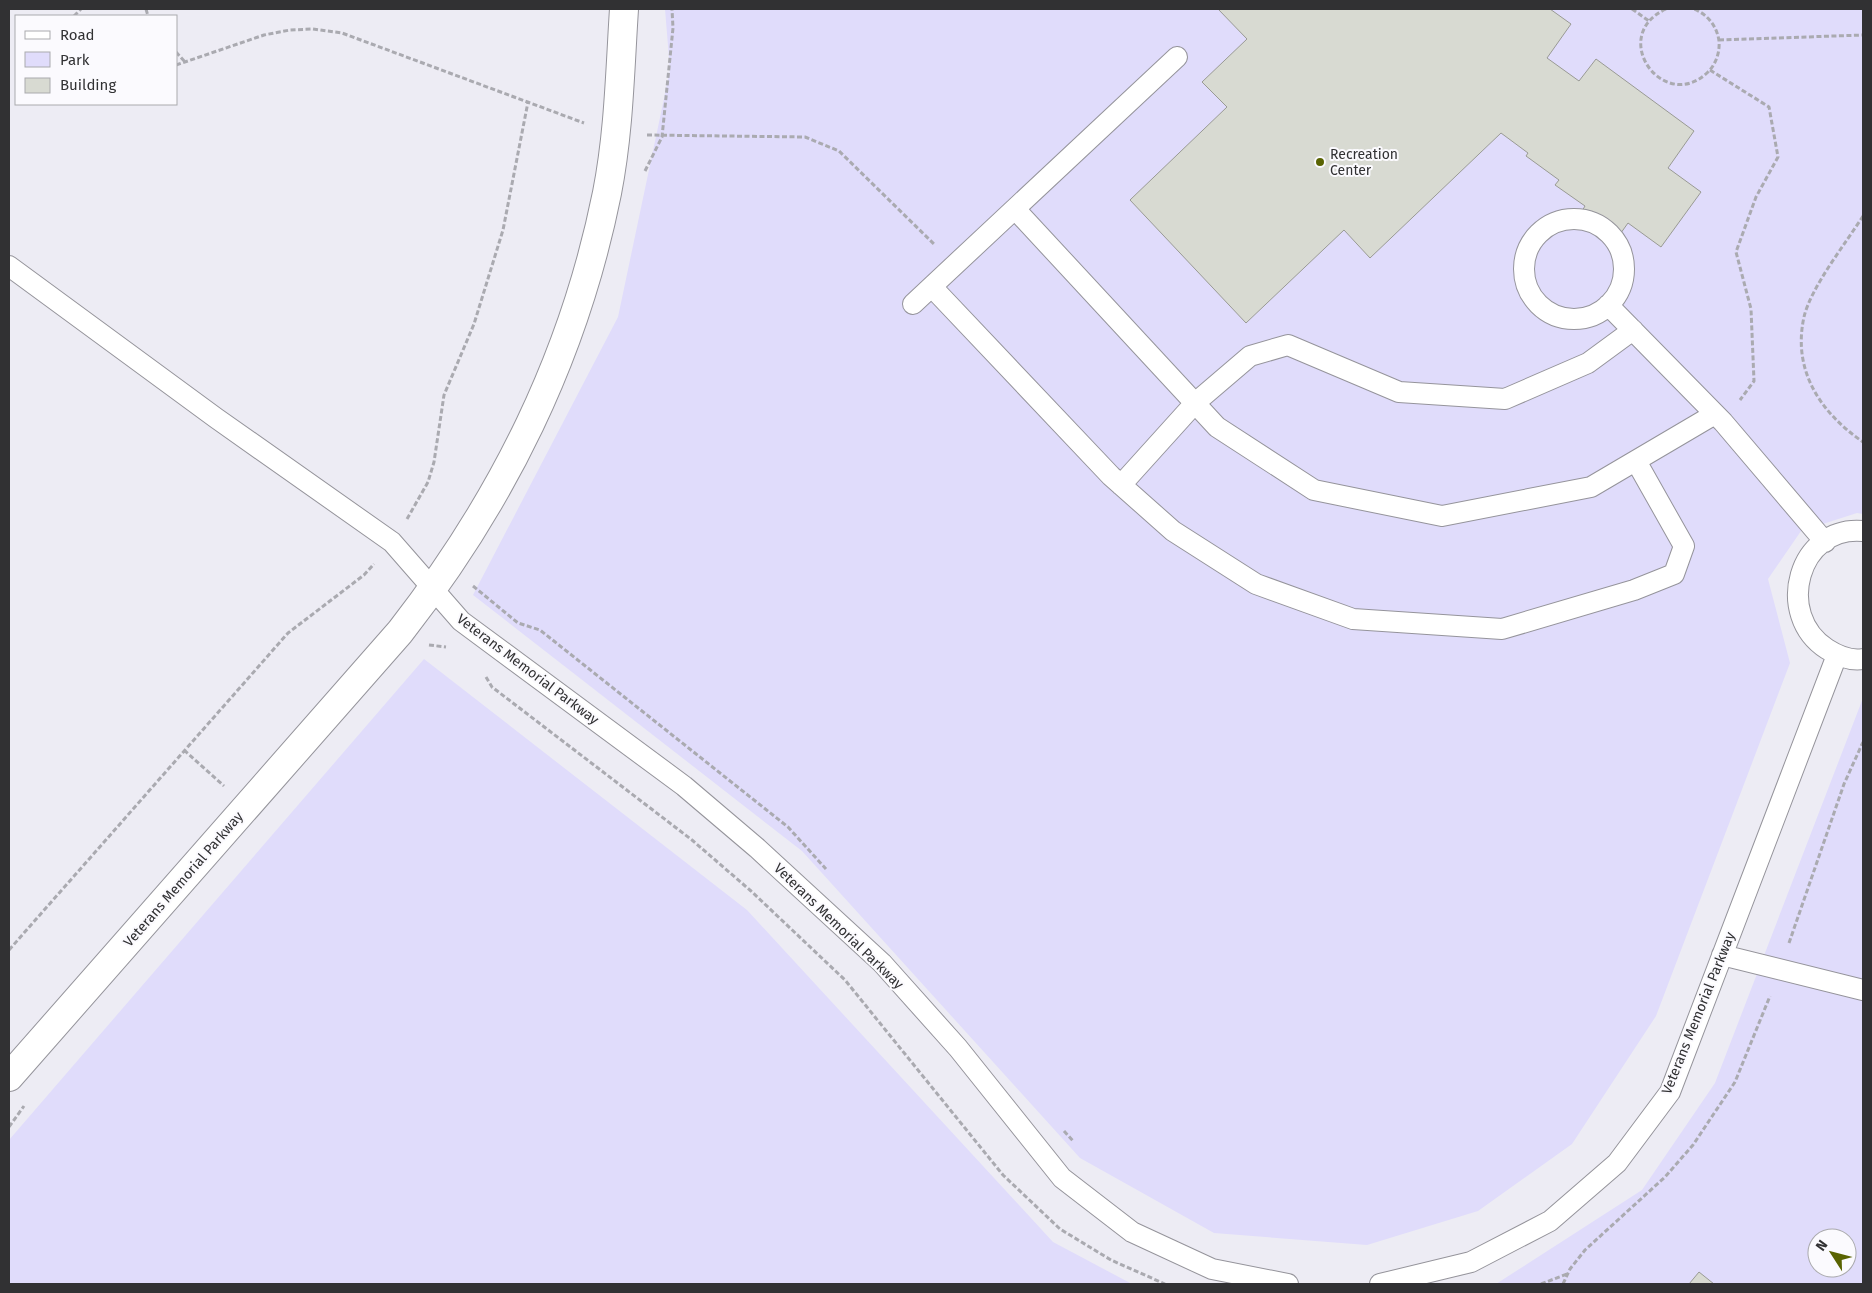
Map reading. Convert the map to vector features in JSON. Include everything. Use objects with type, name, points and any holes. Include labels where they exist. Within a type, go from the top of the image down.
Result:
[{"type":"street","name":"Veterans Memorial Parkway","points":[[9,1077],[400,632],[433,587],[487,505],[550,384],[567,339],[586,277],[607,193],[616,133],[624,9]]},
{"type":"lane","points":[[913,304],[1177,57]]},
{"type":"lane","points":[[1015,209],[1217,427],[1314,490],[1442,516],[1591,487],[1636,461],[1719,418]]},
{"type":"lane","points":[[1565,219],[1583,219],[1604,229],[1616,242],[1623,257],[1624,270],[1620,287],[1608,305],[1594,314],[1576,319],[1561,317],[1545,310],[1533,298],[1527,285],[1524,268],[1527,251],[1537,235],[1551,224],[1565,219]]},
{"type":"lane","points":[[9,266],[216,418],[392,542],[433,587]]},
{"type":"lane","points":[[932,286],[1121,485],[1172,531],[1256,584],[1353,619],[1502,629],[1634,590],[1674,574],[1684,546],[1636,461]]},
{"type":"lane","points":[[1608,305],[1719,418],[1825,542]]},
{"type":"lane","points":[[1121,485],[1195,403],[1250,356],[1288,345],[1399,392],[1505,399],[1588,363],[1632,330]]},
{"type":"lane","points":[[1863,531],[1842,534],[1825,542],[1808,558],[1798,579],[1797,602],[1803,625],[1817,643],[1837,655],[1863,659]]},
{"type":"lane","name":"Veterans Memorial Parkway","points":[[433,587],[461,621],[684,786],[757,848],[882,963],[958,1048],[1062,1178],[1132,1232],[1212,1269],[1288,1284]]},
{"type":"lane","name":"Veterans Memorial Parkway","points":[[1380,1284],[1471,1262],[1550,1221],[1617,1164],[1670,1092],[1837,655]]},
{"type":"lane","points":[[1722,955],[1863,990]]},
{"type":"path","points":[[641,178],[662,137],[673,28],[672,9]]},
{"type":"path","points":[[1632,9],[1649,21]]},
{"type":"path","points":[[1666,9],[1649,21],[1641,42],[1642,53],[1652,72],[1660,79],[1670,83],[1693,82],[1703,77],[1716,60],[1719,40],[1715,27],[1707,17],[1694,9]]},
{"type":"path","points":[[178,64],[264,35],[313,29],[342,33],[588,125]]},
{"type":"path","points":[[1719,40],[1863,35]]},
{"type":"path","points":[[178,54],[185,62]]},
{"type":"path","points":[[1710,70],[1769,107],[1778,157],[1756,197],[1736,252],[1751,309],[1754,381],[1719,418]]},
{"type":"path","points":[[9,950],[288,633],[364,575],[392,542],[419,500],[428,482],[434,462],[444,395],[474,324],[503,230],[528,102]]},
{"type":"path","points":[[644,135],[662,137],[805,138],[839,151],[956,264]]},
{"type":"path","points":[[1863,216],[1818,286],[1804,316],[1800,350],[1808,382],[1825,410],[1863,442]]},
{"type":"path","points":[[474,581],[472,587],[518,623],[540,630],[788,827],[828,871]]},
{"type":"path","points":[[422,648],[428,645],[447,648]]},
{"type":"path","points":[[484,674],[492,687],[692,840],[751,891],[838,973],[1003,1175],[1060,1229],[1112,1260],[1165,1284]]},
{"type":"path","points":[[1563,1284],[1585,1250],[1665,1178],[1692,1145],[1736,1082],[1780,970],[1844,784],[1863,742]]},
{"type":"path","points":[[184,750],[226,788]]},
{"type":"path","points":[[9,1126],[28,1100]]},
{"type":"path","points":[[1061,1128],[1074,1142]]},
{"type":"path","points":[[1541,1284],[1568,1274]]},
{"type":"green space","points":[[665,9],[1863,9],[1863,514],[1857,513],[1801,531],[1768,579],[1790,663],[1656,1016],[1572,1144],[1478,1211],[1367,1245],[1214,1233],[1080,1158],[802,851],[473,595],[618,317],[670,70]]},
{"type":"green space","points":[[424,659],[747,910],[1053,1242],[1132,1284],[9,1284],[9,1140]]},
{"type":"green space","points":[[1863,698],[1863,1284],[1496,1284],[1642,1190],[1715,1083]]},
{"type":"building","name":"Recreation Center","points":[[1218,9],[1550,9],[1571,24],[1547,58],[1579,81],[1596,59],[1694,131],[1668,168],[1701,192],[1661,247],[1628,223],[1618,237],[1582,211],[1585,206],[1555,185],[1559,180],[1526,156],[1528,153],[1501,133],[1370,258],[1344,230],[1246,323],[1130,200],[1227,107],[1202,82],[1247,39]]},
{"type":"building","points":[[1699,1272],[1714,1284],[1689,1284]]},
{"type":"place","name":"Recreation Center","points":[[1320,162]]}]
